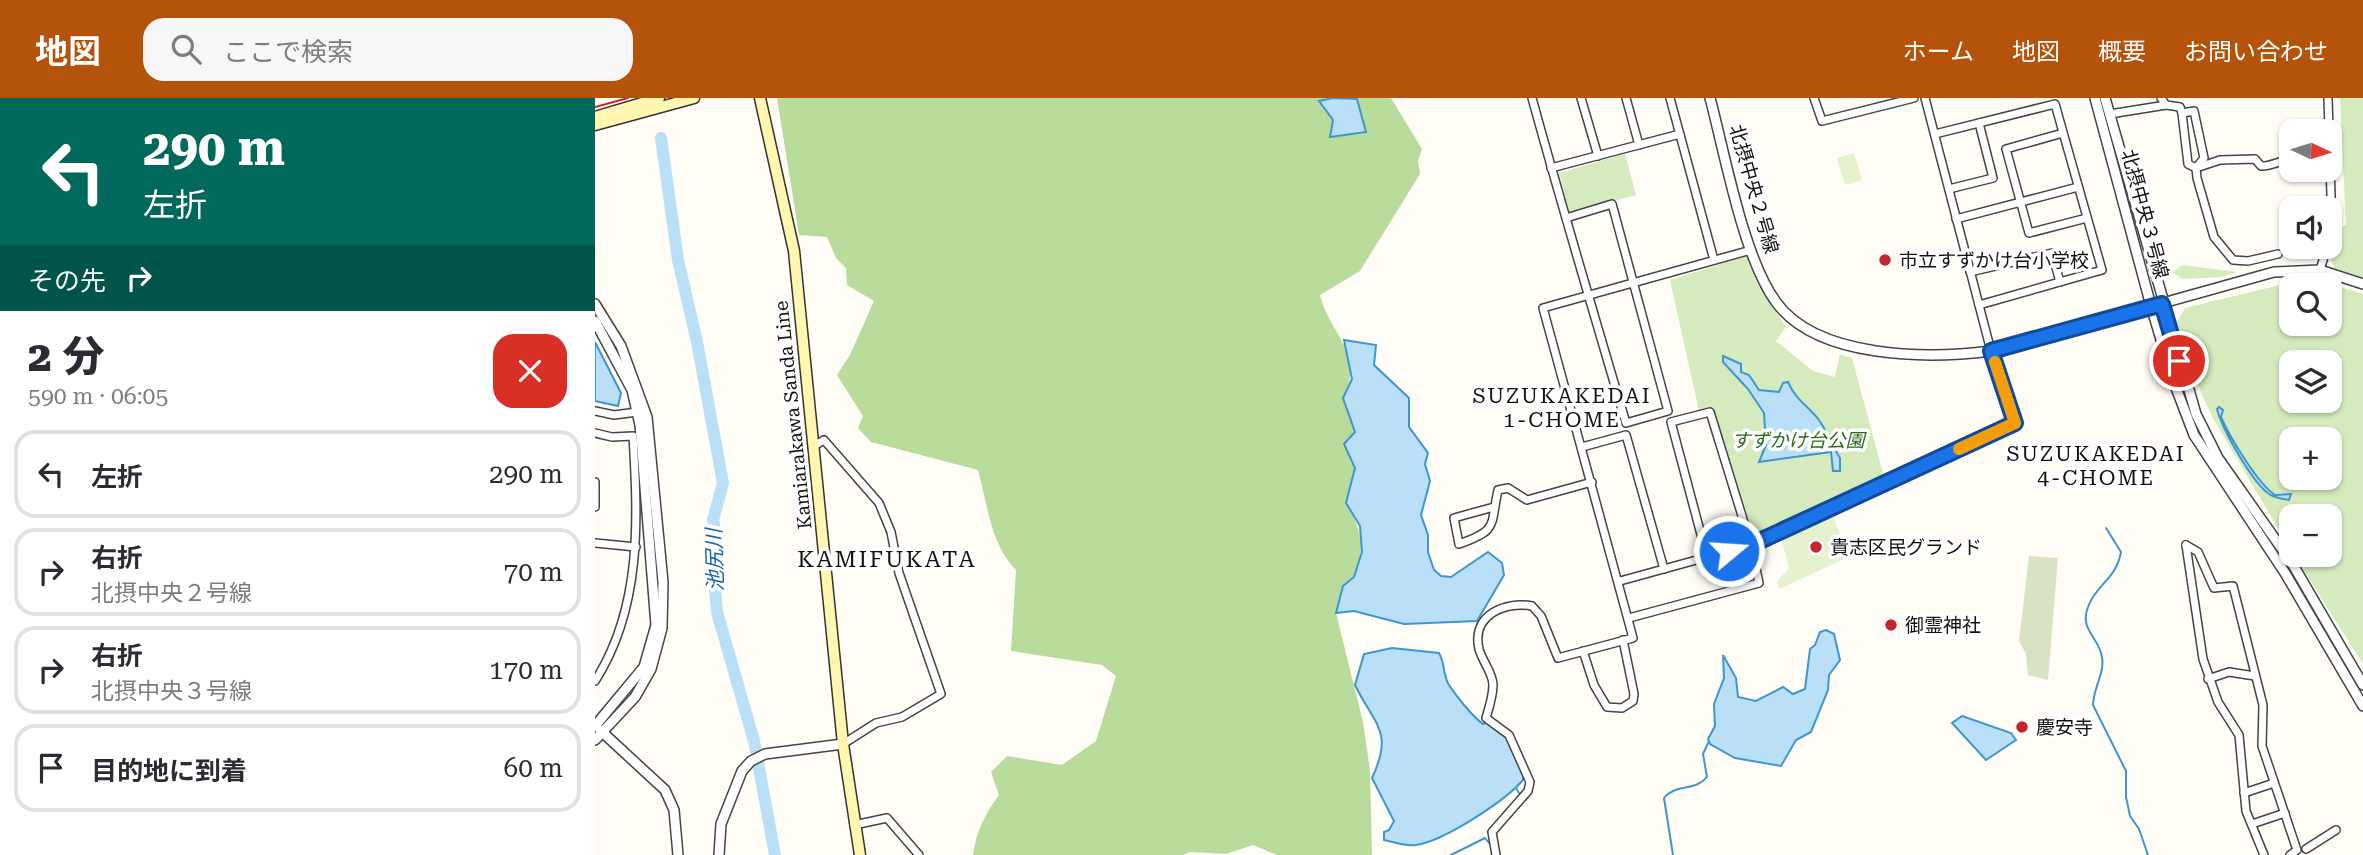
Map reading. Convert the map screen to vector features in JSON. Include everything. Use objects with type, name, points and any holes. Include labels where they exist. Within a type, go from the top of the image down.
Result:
[{"type":"main road","points":[[595,117],[659,98]]},
{"type":"main road","points":[[595,125],[694,98]]},
{"type":"main road","name":"Kamiarakawa Sanda Line","points":[[760,98],[794,251],[843,744],[860,855]]},
{"type":"street","points":[[1532,98],[1551,168],[1626,423],[1668,411],[1612,204],[1566,218]]},
{"type":"street","points":[[1581,98],[1598,156]]},
{"type":"street","points":[[1626,98],[1639,145]]},
{"type":"street","points":[[1670,98],[1714,260]]},
{"type":"street","name":"北摂中央２号線","points":[[1710,98],[1751,250],[1775,301],[1796,323],[1829,339],[1899,355],[1945,357],[1991,351],[2274,272],[2320,270],[2363,284]]},
{"type":"street","points":[[1814,98],[1822,121],[1914,98]]},
{"type":"street","points":[[1620,581],[1751,545],[2015,423],[1991,351],[1925,98]]},
{"type":"street","name":"北摂中央３号線","points":[[2095,98],[2151,306],[2173,380],[2194,435],[2285,573],[2363,706]]},
{"type":"street","name":"北摂中央３号線","points":[[2105,98],[2162,304],[2196,414],[2218,458],[2291,563],[2363,685]]},
{"type":"street","points":[[2328,98],[2329,119]]},
{"type":"street","points":[[2110,114],[2163,102],[2180,107],[2188,164],[2196,168],[2220,160],[2255,159],[2261,166],[2279,161]]},
{"type":"street","points":[[1935,134],[2055,104],[2102,270],[1979,305]]},
{"type":"street","points":[[2182,113],[2194,111],[2204,158],[2196,168]]},
{"type":"street","points":[[1949,189],[1993,178],[1979,123]]},
{"type":"street","points":[[2063,133],[2006,149],[2019,203],[2029,233],[2087,218]]},
{"type":"street","points":[[1551,168],[1680,134]]},
{"type":"street","points":[[2196,168],[2214,237],[2233,260],[2248,261],[2278,254]]},
{"type":"street","points":[[1956,219],[2078,187]]},
{"type":"street","points":[[1496,855],[1492,832],[1528,791],[1530,782],[1509,735],[1486,718],[1493,683],[1478,647],[1481,626],[1490,612],[1503,605],[1532,606],[1541,616],[1558,658],[1633,638],[1620,581],[1543,308],[1751,250]]},
{"type":"street","points":[[1970,272],[2052,253],[2060,282]]},
{"type":"street","points":[[2320,270],[2323,259]]},
{"type":"street","points":[[595,304],[621,346],[647,417],[663,582],[662,628],[651,669],[635,697],[597,727]]},
{"type":"street","points":[[595,321],[632,390],[637,412],[654,578],[656,625],[644,667],[597,727],[595,740]]},
{"type":"street","points":[[595,411],[614,415],[637,412]]},
{"type":"street","points":[[1629,618],[1759,583],[1751,545],[1710,412],[1671,422],[1707,557]]},
{"type":"street","points":[[595,433],[612,437],[633,436],[636,547],[621,633],[595,681]]},
{"type":"street","points":[[1582,447],[1626,435],[1664,569]]},
{"type":"street","points":[[719,855],[721,824],[742,771],[751,761],[765,754],[843,744],[876,723],[902,716],[941,694],[899,573],[891,532],[879,503],[824,440],[814,446]]},
{"type":"street","points":[[595,482],[595,507]]},
{"type":"street","points":[[1494,507],[1454,518],[1459,544],[1489,533],[1495,522],[1494,507],[1498,490],[1508,488],[1527,500],[1592,482]]},
{"type":"street","points":[[595,543],[636,547]]},
{"type":"street","points":[[2264,855],[2244,793],[2239,735],[2223,712],[2208,679],[2186,545],[2198,552],[2214,588],[2233,586],[2263,705],[2262,746],[2285,813],[2293,852],[2307,852],[2336,830]]},
{"type":"street","points":[[1583,651],[1594,685],[1607,707],[1622,708],[1633,701],[1634,694],[1623,640]]},
{"type":"street","points":[[2208,679],[2229,672],[2255,676]]},
{"type":"street","points":[[597,727],[665,790],[674,810],[678,855]]},
{"type":"street","points":[[2244,793],[2274,783]]},
{"type":"street","points":[[2252,824],[2285,813]]},
{"type":"street","points":[[854,825],[887,818],[919,855]]},
{"type":"green space","points":[[777,98],[1391,98],[1422,149],[1418,161],[1420,174],[1360,271],[1320,295],[1348,356],[1350,368],[1349,382],[1343,398],[1355,432],[1344,444],[1355,468],[1346,503],[1355,519],[1361,546],[1356,571],[1336,613],[1363,722],[1370,770],[1372,855],[1277,855],[1253,845],[1226,854],[1190,852],[1183,855],[973,855],[982,824],[999,795],[991,772],[1007,756],[1062,765],[1096,741],[1116,676],[1102,665],[1011,651],[1016,570],[995,536],[978,470],[871,442],[858,428],[863,416],[837,375],[850,355],[874,301],[847,285],[846,268],[836,258],[827,237],[799,235]]},
{"type":"green space","points":[[2340,98],[2363,98],[2363,280],[2336,271],[2330,259],[2342,259],[2342,227],[2346,225]]},
{"type":"green space","points":[[1854,153],[1862,180],[1845,185],[1837,158]]},
{"type":"green space","points":[[1625,154],[1636,195],[1570,213],[1559,173]]},
{"type":"green space","name":"すずかけ台公園","points":[[1746,256],[1756,282],[1786,327],[1776,341],[1813,371],[1835,377],[1840,354],[1852,358],[1884,477],[1755,538],[1713,408],[1699,411],[1670,280]]},
{"type":"green space","points":[[2182,265],[2237,272],[2223,277],[2182,279],[2173,272]]},
{"type":"green space","points":[[2279,285],[2279,336],[2342,336],[2342,287],[2363,294],[2363,664],[2302,567],[2342,567],[2342,504],[2279,504],[2279,530],[2214,420],[2202,395],[2177,322],[2185,308]]},
{"type":"green space","name":"貴志区民グランド","points":[[1831,513],[1850,556],[1780,589],[1777,582],[1789,568],[1781,537]]},
{"type":"green space","points":[[2029,556],[2058,558],[2048,680],[2028,675],[2026,654],[2019,641]]},
{"type":"water","points":[[1333,98],[1357,99],[1366,132],[1330,137],[1333,120],[1319,101]]},
{"type":"water","points":[[1344,340],[1376,345],[1374,365],[1409,398],[1409,427],[1428,453],[1425,464],[1430,481],[1421,515],[1428,535],[1428,552],[1434,570],[1441,576],[1451,577],[1488,552],[1502,563],[1504,575],[1477,621],[1404,624],[1354,611],[1336,613],[1343,586],[1354,577],[1362,552],[1360,526],[1346,503],[1355,468],[1344,444],[1355,432],[1343,398],[1352,379]]},
{"type":"water","points":[[595,342],[621,393],[618,406],[595,401]]},
{"type":"water","points":[[1723,356],[1741,364],[1741,372],[1749,375],[1759,390],[1779,392],[1783,383],[1788,382],[1794,393],[1822,425],[1840,458],[1840,471],[1833,471],[1831,452],[1759,462],[1766,445],[1764,413],[1748,389],[1723,362]]},
{"type":"water","points":[[2219,407],[2223,410],[2221,417],[2225,425],[2253,470],[2275,495],[2291,494],[2289,500],[2269,494],[2254,478],[2225,429],[2217,409]]},
{"type":"water","points":[[1826,630],[1834,634],[1840,660],[1829,675],[1828,690],[1811,732],[1796,740],[1781,766],[1735,758],[1710,744],[1708,739],[1715,726],[1714,704],[1724,678],[1723,655],[1736,678],[1738,697],[1756,701],[1783,687],[1793,694],[1805,689],[1810,649],[1815,645],[1820,632]]},
{"type":"water","points":[[1392,648],[1439,653],[1452,690],[1479,721],[1483,724],[1488,722],[1506,736],[1523,774],[1523,780],[1514,789],[1473,819],[1428,842],[1412,845],[1384,840],[1384,832],[1389,830],[1394,821],[1372,778],[1382,739],[1375,720],[1355,685],[1364,654]]},
{"type":"water","points":[[1962,716],[2011,733],[2016,740],[1986,760],[1952,723]]},
{"type":"waterway","name":"池尻川","points":[[661,138],[678,260],[697,342],[723,483],[713,520],[717,539],[712,554],[717,612],[754,741],[775,855]]},
{"type":"waterway","points":[[2106,528],[2121,552],[2115,569],[2092,599],[2086,615],[2088,628],[2102,657],[2093,705],[2126,771],[2126,797],[2130,816],[2139,829],[2148,855]]},
{"type":"waterway","points":[[1673,855],[1664,798],[1674,790],[1697,784],[1707,777],[1703,754],[1709,741]]},
{"type":"waterway","points":[[1516,788],[1519,793]]},
{"type":"waterway","points":[[1451,855],[1485,838],[1489,843]]},
{"type":"railway","points":[[595,107],[628,98]]},
{"type":"slow traffic","points":[[1959,449],[2015,423],[1995,362]]},
{"type":"place","name":"市立すずかけ台小学校","points":[[1885,260]]},
{"type":"place","name":"貴志区民グランド","points":[[1816,547]]},
{"type":"place","name":"御霊神社","points":[[1891,625]]},
{"type":"place","name":"慶安寺","points":[[2022,727]]},
{"type":"district","name":"SUZUKAKEDAI 1-CHOME","points":[[1562,408]]},
{"type":"district","name":"SUZUKAKEDAI 4-CHOME","points":[[2096,466]]},
{"type":"district","name":"KAMIFUKATA","points":[[887,559]]},
{"type":"route","points":[[1729,551],[1751,545],[1832,509],[2015,423],[1991,351],[2162,304],[2179,361]]}]
